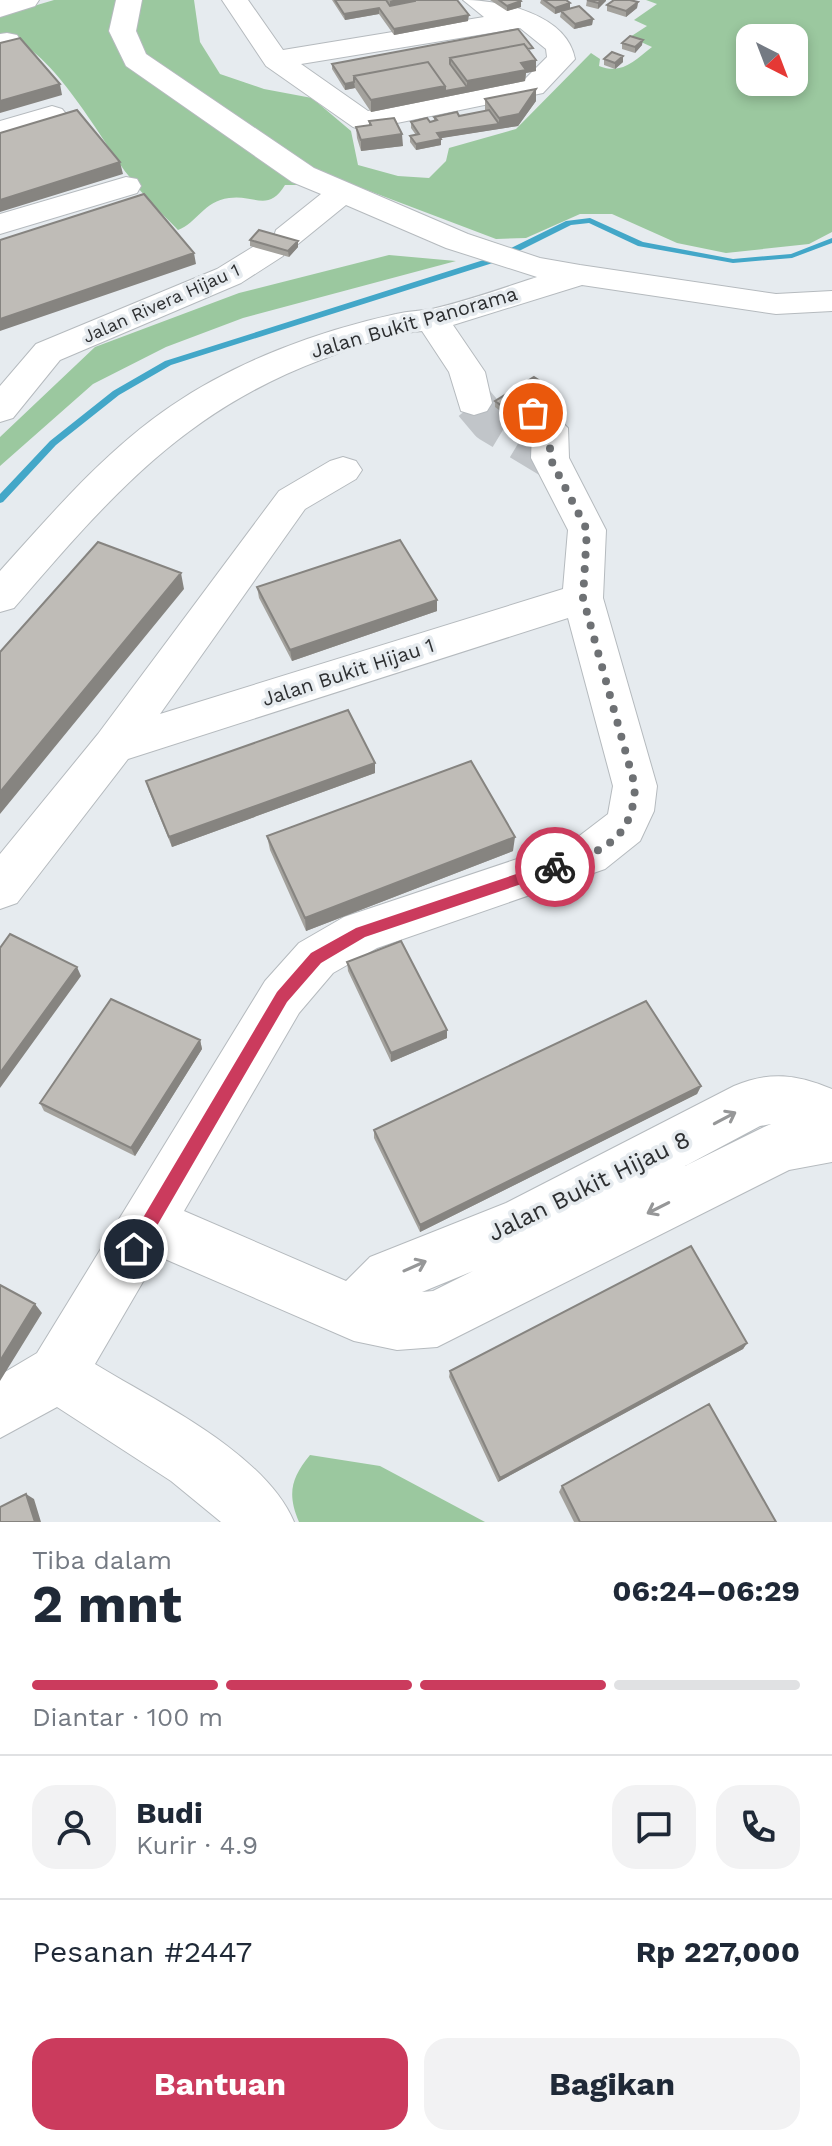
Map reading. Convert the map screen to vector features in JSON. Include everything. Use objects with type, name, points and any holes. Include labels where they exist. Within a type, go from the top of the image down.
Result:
[{"type":"street","points":[[0,9],[26,0]]},
{"type":"street","name":"Jalan Bukit Panorama","points":[[129,0],[123,13],[121,32],[136,60],[303,175],[340,194],[398,213],[457,241],[534,267],[776,304],[832,301]]},
{"type":"street","points":[[246,3],[276,60],[363,121],[533,87],[561,59],[559,46],[525,18],[496,13],[476,0]]},
{"type":"street","points":[[276,60],[525,18]]},
{"type":"street","points":[[0,130],[52,115]]},
{"type":"street","points":[[0,224],[126,186]]},
{"type":"street","name":"Jalan Rivera Hijau 1","points":[[0,359],[48,352],[229,276],[279,243],[340,194]]},
{"type":"street","name":"Jalan Bukit Panorama","points":[[0,597],[125,465],[182,416],[243,380],[306,352],[408,320],[432,320],[580,275]]},
{"type":"street","points":[[0,1409],[57,1373],[149,1224],[282,997],[316,958],[361,932],[589,855],[618,837],[634,814],[635,786],[583,598],[587,530],[550,458],[550,428],[519,404],[471,388],[432,320]]},
{"type":"street","name":"Jalan Rivera Hijau 1","points":[[0,410],[48,352]]},
{"type":"street","points":[[0,889],[113,746],[292,500],[343,470]]},
{"type":"street","name":"Jalan Bukit Hijau 1","points":[[113,746],[583,598]]},
{"type":"street","name":"Jalan Bukit Hijau 8","points":[[354,1313],[390,1277],[522,1224],[752,1103],[783,1096],[812,1103],[832,1119]]},
{"type":"street","points":[[149,1224],[354,1313],[397,1322],[437,1319],[783,1145],[832,1137]]},
{"type":"street","points":[[57,1373],[202,1468],[246,1503],[263,1522]]},
{"type":"green space","points":[[54,0],[194,0],[200,42],[220,74],[264,89],[312,98],[351,131],[358,165],[398,176],[429,178],[446,161],[449,148],[516,129],[591,53],[600,59],[599,66],[614,69],[627,65],[652,47],[630,37],[647,26],[634,20],[657,4],[646,0],[832,0],[832,232],[809,244],[726,253],[677,243],[612,214],[580,214],[526,238],[496,239],[343,181],[332,185],[285,185],[273,198],[266,200],[238,197],[220,200],[178,230],[133,182],[55,73],[19,42],[0,35],[0,16]]},
{"type":"green space","points":[[389,255],[456,261],[243,318],[166,347],[93,384],[0,466],[0,437],[95,347],[239,293]]},
{"type":"green space","points":[[310,1455],[380,1466],[485,1522],[299,1522],[293,1503],[293,1487]]},
{"type":"building","points":[[335,0],[386,0],[390,6],[415,0],[457,0],[469,15],[394,29],[379,8],[344,14]]},
{"type":"building","points":[[499,0],[520,0],[521,1],[507,6]]},
{"type":"building","points":[[544,0],[566,0],[570,3],[555,8]]},
{"type":"building","points":[[614,0],[638,2],[626,11],[607,5]]},
{"type":"building","points":[[579,6],[593,19],[575,24],[561,11]]},
{"type":"building","points":[[518,29],[533,48],[528,49],[524,44],[450,58],[450,64],[467,87],[445,91],[445,86],[428,62],[354,76],[354,82],[345,84],[332,64]]},
{"type":"building","points":[[630,36],[643,40],[635,47],[622,43]]},
{"type":"building","points":[[20,38],[60,84],[0,101],[0,43]]},
{"type":"building","points":[[524,44],[536,60],[521,63],[526,70],[467,81],[450,58]]},
{"type":"building","points":[[612,52],[623,56],[615,63],[604,59]]},
{"type":"building","points":[[428,62],[445,86],[371,100],[354,76]]},
{"type":"building","points":[[536,89],[519,114],[499,118],[485,99]]},
{"type":"building","points":[[77,110],[120,162],[0,200],[0,133]]},
{"type":"building","points":[[489,110],[499,124],[437,133],[441,139],[416,144],[410,136],[419,134],[411,122],[427,118],[430,122],[437,120],[434,117],[457,112],[459,116]]},
{"type":"building","points":[[394,118],[402,134],[361,140],[356,127],[371,125],[369,121]]},
{"type":"building","points":[[144,194],[194,253],[0,319],[0,240]]},
{"type":"building","points":[[259,230],[298,241],[288,251],[250,240]]},
{"type":"building","points":[[534,377],[553,389],[513,414],[495,401]]},
{"type":"building","points":[[400,540],[437,600],[290,650],[257,587]]},
{"type":"building","points":[[98,542],[181,573],[0,792],[0,652]]},
{"type":"building","points":[[348,710],[375,763],[169,837],[146,781]]},
{"type":"building","points":[[471,761],[515,837],[305,918],[267,836]]},
{"type":"building","points":[[10,934],[77,967],[0,1073],[0,948]]},
{"type":"building","points":[[401,941],[447,1030],[391,1053],[347,962]]},
{"type":"building","points":[[111,999],[200,1040],[131,1148],[40,1103]]},
{"type":"building","points":[[646,1001],[701,1086],[420,1225],[374,1130]]},
{"type":"building","points":[[691,1246],[747,1343],[500,1478],[450,1371]]},
{"type":"building","points":[[0,1285],[35,1304],[0,1361]]},
{"type":"building","points":[[709,1404],[776,1522],[580,1522],[562,1486]]},
{"type":"building","points":[[26,1494],[35,1522],[0,1522],[0,1507]]},
{"type":"waterway","points":[[0,500],[53,443],[116,393],[168,363],[496,259],[569,223],[590,220],[641,244],[733,261],[792,256],[832,240]]},
{"type":"tunnel","points":[[474,403],[490,422],[550,458]]},
{"type":"way so far","points":[[533,413],[550,428],[550,458],[587,530],[583,598],[635,786],[634,814],[618,837],[589,855],[555,867]]},
{"type":"route","points":[[134,1249],[282,997],[316,958],[361,932],[555,867]]}]
